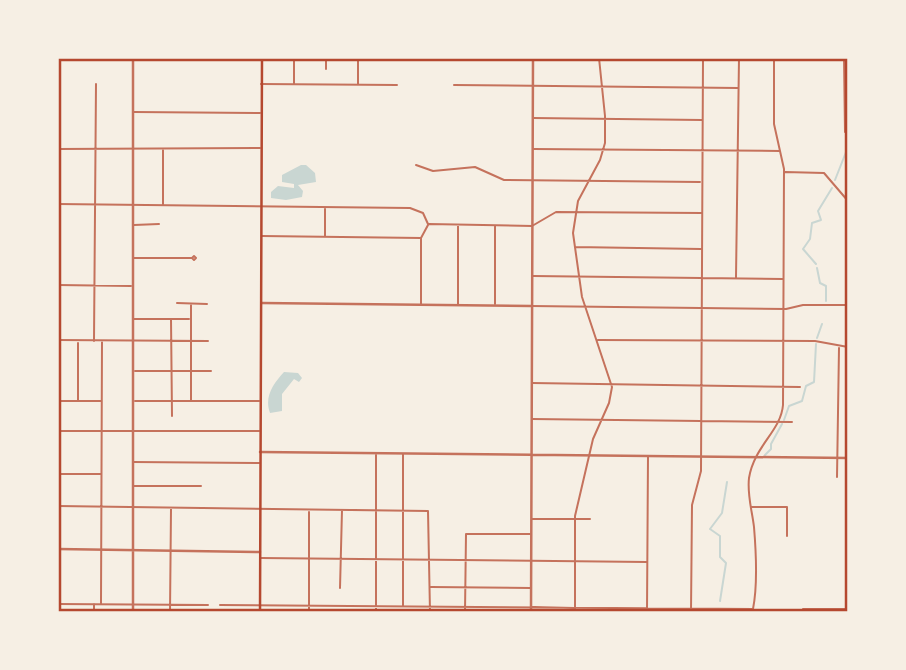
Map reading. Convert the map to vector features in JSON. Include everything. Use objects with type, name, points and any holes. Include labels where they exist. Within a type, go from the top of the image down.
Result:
[{"type":"main road","points":[[260,612],[262,58]]},
{"type":"street","points":[[133,58],[133,612]]},
{"type":"street","points":[[294,58],[294,84]]},
{"type":"street","points":[[326,58],[326,69]]},
{"type":"street","points":[[358,58],[358,85]]},
{"type":"street","points":[[531,610],[533,58]]},
{"type":"street","points":[[575,610],[575,519],[589,455],[609,403],[612,384],[585,306],[574,247],[575,212],[604,149],[606,118],[599,58]]},
{"type":"street","points":[[691,611],[692,505],[700,479],[701,456],[703,58]]},
{"type":"street","points":[[736,279],[740,58]]},
{"type":"street","points":[[220,605],[531,610],[753,609],[754,536],[749,481],[755,457],[779,422],[784,386],[784,172],[774,124],[774,58]]},
{"type":"street","points":[[844,58],[845,132]]},
{"type":"street","points":[[94,341],[96,84]]},
{"type":"street","points":[[261,84],[397,85]]},
{"type":"street","points":[[454,85],[738,88]]},
{"type":"street","points":[[134,113],[261,113]]},
{"type":"street","points":[[532,118],[702,120]]},
{"type":"street","points":[[58,149],[261,148]]},
{"type":"street","points":[[163,149],[163,205]]},
{"type":"street","points":[[532,149],[781,151]]},
{"type":"street","points":[[416,165],[433,171],[475,167],[499,179],[702,182]]},
{"type":"street","points":[[784,172],[824,173],[848,201]]},
{"type":"street","points":[[58,204],[412,208],[422,212],[428,224]]},
{"type":"street","points":[[325,206],[325,237]]},
{"type":"street","points":[[428,224],[532,226],[541,223],[550,212],[702,213]]},
{"type":"street","points":[[133,225],[159,224]]},
{"type":"street","points":[[421,304],[421,238],[428,224]]},
{"type":"street","points":[[458,225],[458,305]]},
{"type":"street","points":[[495,226],[495,305]]},
{"type":"street","points":[[261,236],[421,238]]},
{"type":"street","points":[[574,247],[701,249]]},
{"type":"street","points":[[133,258],[193,257],[194,250]]},
{"type":"street","points":[[532,276],[783,279]]},
{"type":"street","points":[[58,285],[132,286]]},
{"type":"street","points":[[177,303],[207,304]]},
{"type":"street","points":[[260,303],[783,309],[803,305],[848,305]]},
{"type":"street","points":[[191,304],[191,401]]},
{"type":"street","points":[[134,319],[191,319]]},
{"type":"street","points":[[172,319],[172,416]]},
{"type":"street","points":[[58,340],[208,341]]},
{"type":"street","points":[[597,340],[820,341],[848,347]]},
{"type":"street","points":[[78,341],[78,401]]},
{"type":"street","points":[[101,604],[102,341]]},
{"type":"street","points":[[838,477],[839,347]]},
{"type":"street","points":[[134,371],[211,371]]},
{"type":"street","points":[[531,383],[800,387]]},
{"type":"street","points":[[58,401],[102,401]]},
{"type":"street","points":[[134,401],[260,401]]},
{"type":"street","points":[[531,419],[792,422]]},
{"type":"street","points":[[58,431],[260,431]]},
{"type":"street","points":[[260,452],[848,458]]},
{"type":"street","points":[[376,454],[376,612]]},
{"type":"street","points":[[403,454],[403,607]]},
{"type":"street","points":[[647,610],[648,456]]},
{"type":"street","points":[[134,462],[260,463]]},
{"type":"street","points":[[58,474],[102,474]]},
{"type":"street","points":[[134,486],[201,486]]},
{"type":"street","points":[[58,506],[429,511],[430,612]]},
{"type":"street","points":[[750,507],[787,507],[787,536]]},
{"type":"street","points":[[170,612],[171,509]]},
{"type":"street","points":[[309,510],[309,612]]},
{"type":"street","points":[[341,588],[342,510]]},
{"type":"street","points":[[531,519],[590,519]]},
{"type":"street","points":[[465,612],[466,534],[531,534]]},
{"type":"street","points":[[58,550],[260,552]]},
{"type":"street","points":[[260,558],[647,562]]},
{"type":"street","points":[[430,587],[531,588]]},
{"type":"street","points":[[58,604],[208,605]]},
{"type":"street","points":[[94,604],[94,612]]},
{"type":"street","points":[[803,609],[848,609]]},
{"type":"shaded area","points":[[306,165],[315,173],[316,182],[298,185],[303,191],[302,197],[286,200],[271,198],[271,192],[278,186],[294,188],[294,184],[282,182],[282,175]]},
{"type":"shaded area","points":[[284,372],[298,373],[302,378],[299,382],[294,379],[282,394],[282,411],[270,413],[268,402],[271,391]]},
{"type":"waterway","points":[[835,180],[848,147]]},
{"type":"waterway","points":[[816,264],[803,249],[810,239],[812,223],[821,220],[818,211],[832,188]]},
{"type":"waterway","points":[[817,268],[820,283],[826,286],[826,301]]},
{"type":"waterway","points":[[817,338],[822,324]]},
{"type":"waterway","points":[[784,420],[789,406],[802,401],[806,386],[814,382],[816,344]]},
{"type":"waterway","points":[[765,455],[771,449],[782,424]]},
{"type":"waterway","points":[[720,601],[726,563],[720,557],[720,536],[710,529],[722,513],[727,482]]}]
